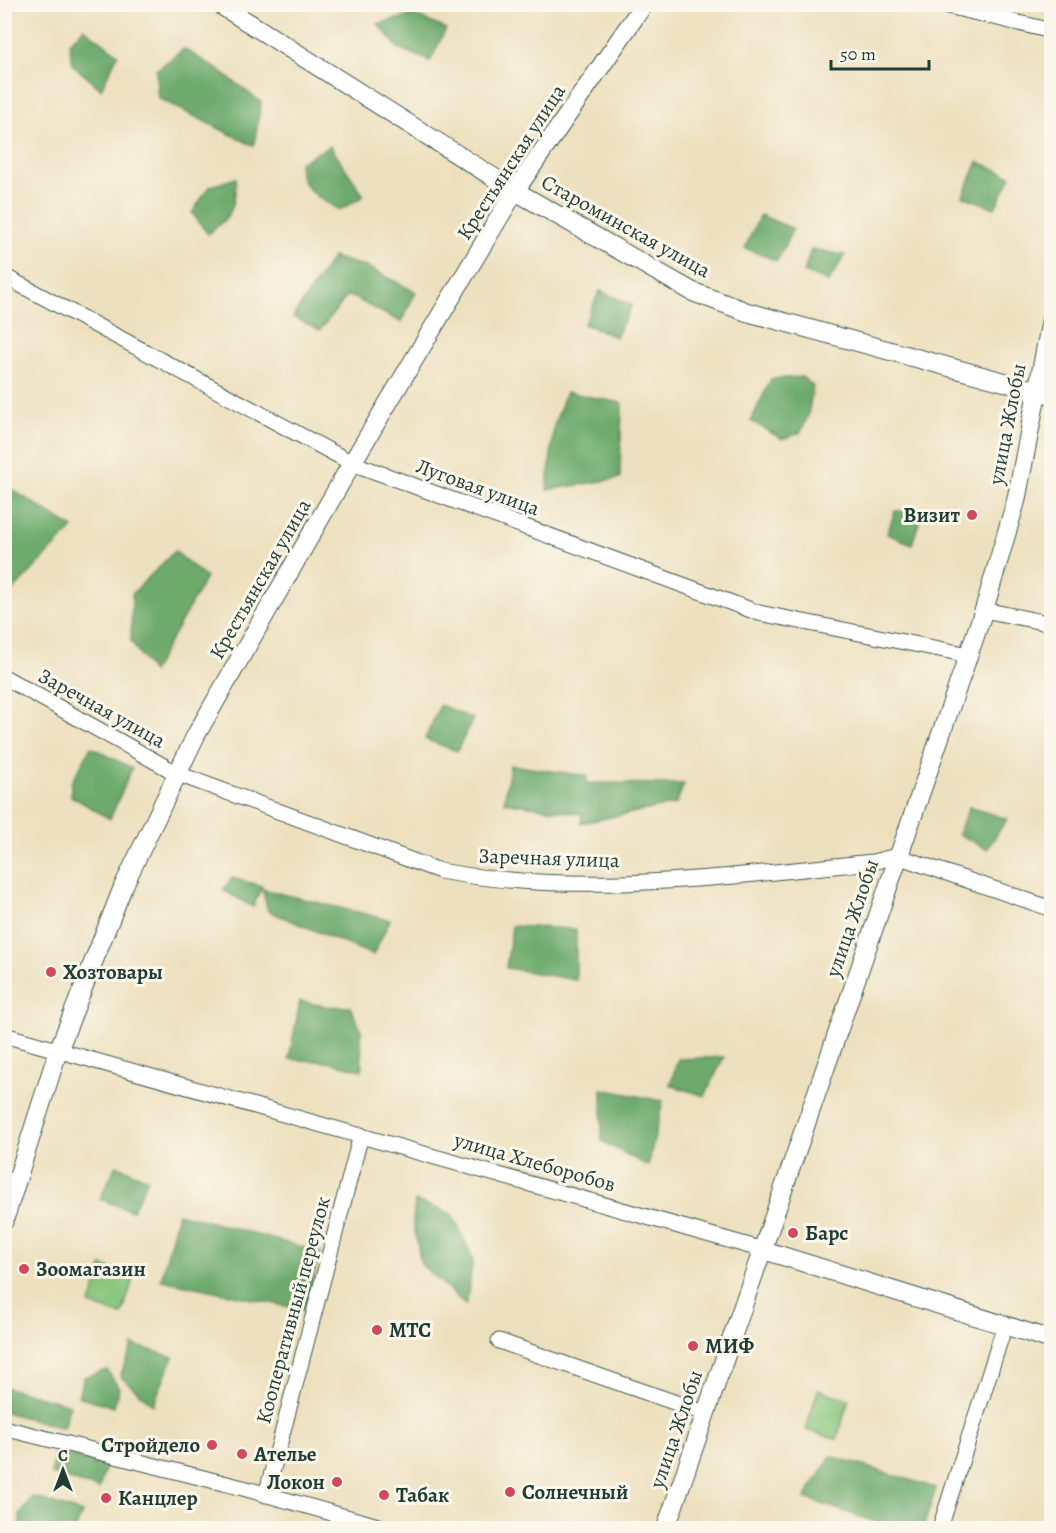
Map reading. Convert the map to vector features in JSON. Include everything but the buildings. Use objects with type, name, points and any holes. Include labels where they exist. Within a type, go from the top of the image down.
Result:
[{"type":"street","name":"Староминская улица","points":[[219,4],[515,191],[693,292],[747,312],[1044,394]]},
{"type":"street","name":"Крестьянская улица","points":[[4,1221],[58,1051],[123,887],[218,696],[352,463],[515,191],[644,4]]},
{"type":"street","points":[[940,4],[1052,31]]},
{"type":"street","name":"Луговая улица","points":[[4,276],[352,463],[759,613],[969,655]]},
{"type":"street","name":"улица Жлобы","points":[[666,1528],[760,1249],[984,610],[1044,394],[1052,315]]},
{"type":"street","points":[[984,610],[1052,624]]},
{"type":"street","name":"Заречная улица","points":[[4,677],[178,774],[440,871],[483,879],[526,882],[645,881],[733,876],[873,862],[897,856]]},
{"type":"street","points":[[897,856],[1052,909]]},
{"type":"street","name":"улица Хлеборобов","points":[[4,1035],[760,1249],[1052,1340]]},
{"type":"street","name":"Кооперативный переулок","points":[[266,1495],[361,1136]]},
{"type":"street","points":[[940,1528],[1005,1325]]},
{"type":"street","points":[[499,1341],[705,1413]]},
{"type":"street","points":[[4,1428],[385,1528]]},
{"type":"green space","points":[[413,15],[446,29],[430,61],[398,48],[378,24]]},
{"type":"green space","points":[[84,28],[118,54],[101,89],[73,65],[69,43]]},
{"type":"green space","points":[[184,49],[217,69],[261,102],[254,146],[158,98],[156,70]]},
{"type":"green space","points":[[330,146],[364,196],[340,210],[312,192],[300,172],[299,163]]},
{"type":"green space","points":[[978,162],[1011,176],[995,208],[963,196]]},
{"type":"green space","points":[[236,178],[235,197],[228,216],[208,234],[192,213],[209,187]]},
{"type":"green space","points":[[760,215],[793,229],[777,261],[745,248]]},
{"type":"green space","points":[[811,249],[845,255],[828,282],[804,272]]},
{"type":"green space","points":[[333,257],[369,268],[416,292],[401,322],[348,295],[320,330],[293,317]]},
{"type":"green space","points":[[600,291],[632,305],[616,337],[584,324]]},
{"type":"green space","points":[[802,377],[813,386],[808,416],[800,433],[782,439],[751,421],[771,379]]},
{"type":"green space","points":[[566,392],[622,403],[620,478],[547,490],[554,426]]},
{"type":"green space","points":[[11,489],[73,528],[5,599],[5,490]]},
{"type":"green space","points":[[895,511],[923,511],[912,544],[887,534]]},
{"type":"green space","points":[[175,551],[206,578],[152,672],[131,641],[132,594]]},
{"type":"green space","points":[[440,705],[473,719],[457,751],[425,739]]},
{"type":"green space","points":[[91,747],[132,768],[110,819],[71,796],[71,783]]},
{"type":"green space","points":[[510,765],[587,776],[587,783],[684,784],[676,804],[581,823],[582,814],[504,802]]},
{"type":"green space","points":[[969,807],[1007,819],[987,849],[958,834]]},
{"type":"green space","points":[[232,878],[262,886],[253,907],[223,890]]},
{"type":"green space","points":[[262,889],[390,920],[373,955],[268,911]]},
{"type":"green space","points":[[512,926],[576,929],[576,980],[506,968]]},
{"type":"green space","points":[[300,1001],[323,1006],[350,1007],[361,1030],[362,1070],[328,1062],[289,1059]]},
{"type":"green space","points":[[724,1057],[705,1096],[670,1085],[678,1059]]},
{"type":"green space","points":[[602,1089],[663,1101],[648,1166],[602,1141]]},
{"type":"green space","points":[[116,1165],[148,1179],[132,1211],[100,1199]]},
{"type":"green space","points":[[415,1201],[452,1214],[473,1259],[466,1305],[421,1264],[413,1221]]},
{"type":"green space","points":[[178,1213],[320,1252],[305,1310],[161,1280]]},
{"type":"green space","points":[[102,1266],[134,1275],[122,1315],[90,1305]]},
{"type":"green space","points":[[133,1345],[173,1357],[153,1405],[120,1376]]},
{"type":"green space","points":[[107,1370],[119,1388],[114,1407],[78,1396],[84,1377]]},
{"type":"green space","points":[[5,1387],[70,1405],[63,1428],[5,1412]]},
{"type":"green space","points":[[818,1390],[849,1399],[837,1439],[806,1430]]},
{"type":"green space","points":[[56,1451],[106,1466],[99,1489],[51,1474]]},
{"type":"green space","points":[[831,1456],[936,1488],[923,1528],[893,1528],[805,1498]]},
{"type":"green space","points":[[33,1497],[82,1513],[76,1528],[20,1528],[20,1515]]},
{"type":"place","name":"Визит","points":[[972,515]]},
{"type":"place","name":"Хозтовары","points":[[51,972]]},
{"type":"place","name":"Барс","points":[[793,1233]]},
{"type":"place","name":"Зоомагазин","points":[[24,1269]]},
{"type":"place","name":"МТС","points":[[377,1330]]},
{"type":"place","name":"МИФ","points":[[693,1346]]},
{"type":"place","name":"Стройдело","points":[[212,1445]]},
{"type":"place","name":"Ателье","points":[[242,1454]]},
{"type":"place","name":"Локон","points":[[337,1482]]},
{"type":"place","name":"Солнечный","points":[[510,1492]]},
{"type":"place","name":"Табак","points":[[384,1495]]},
{"type":"place","name":"Канцлер","points":[[106,1498]]}]
